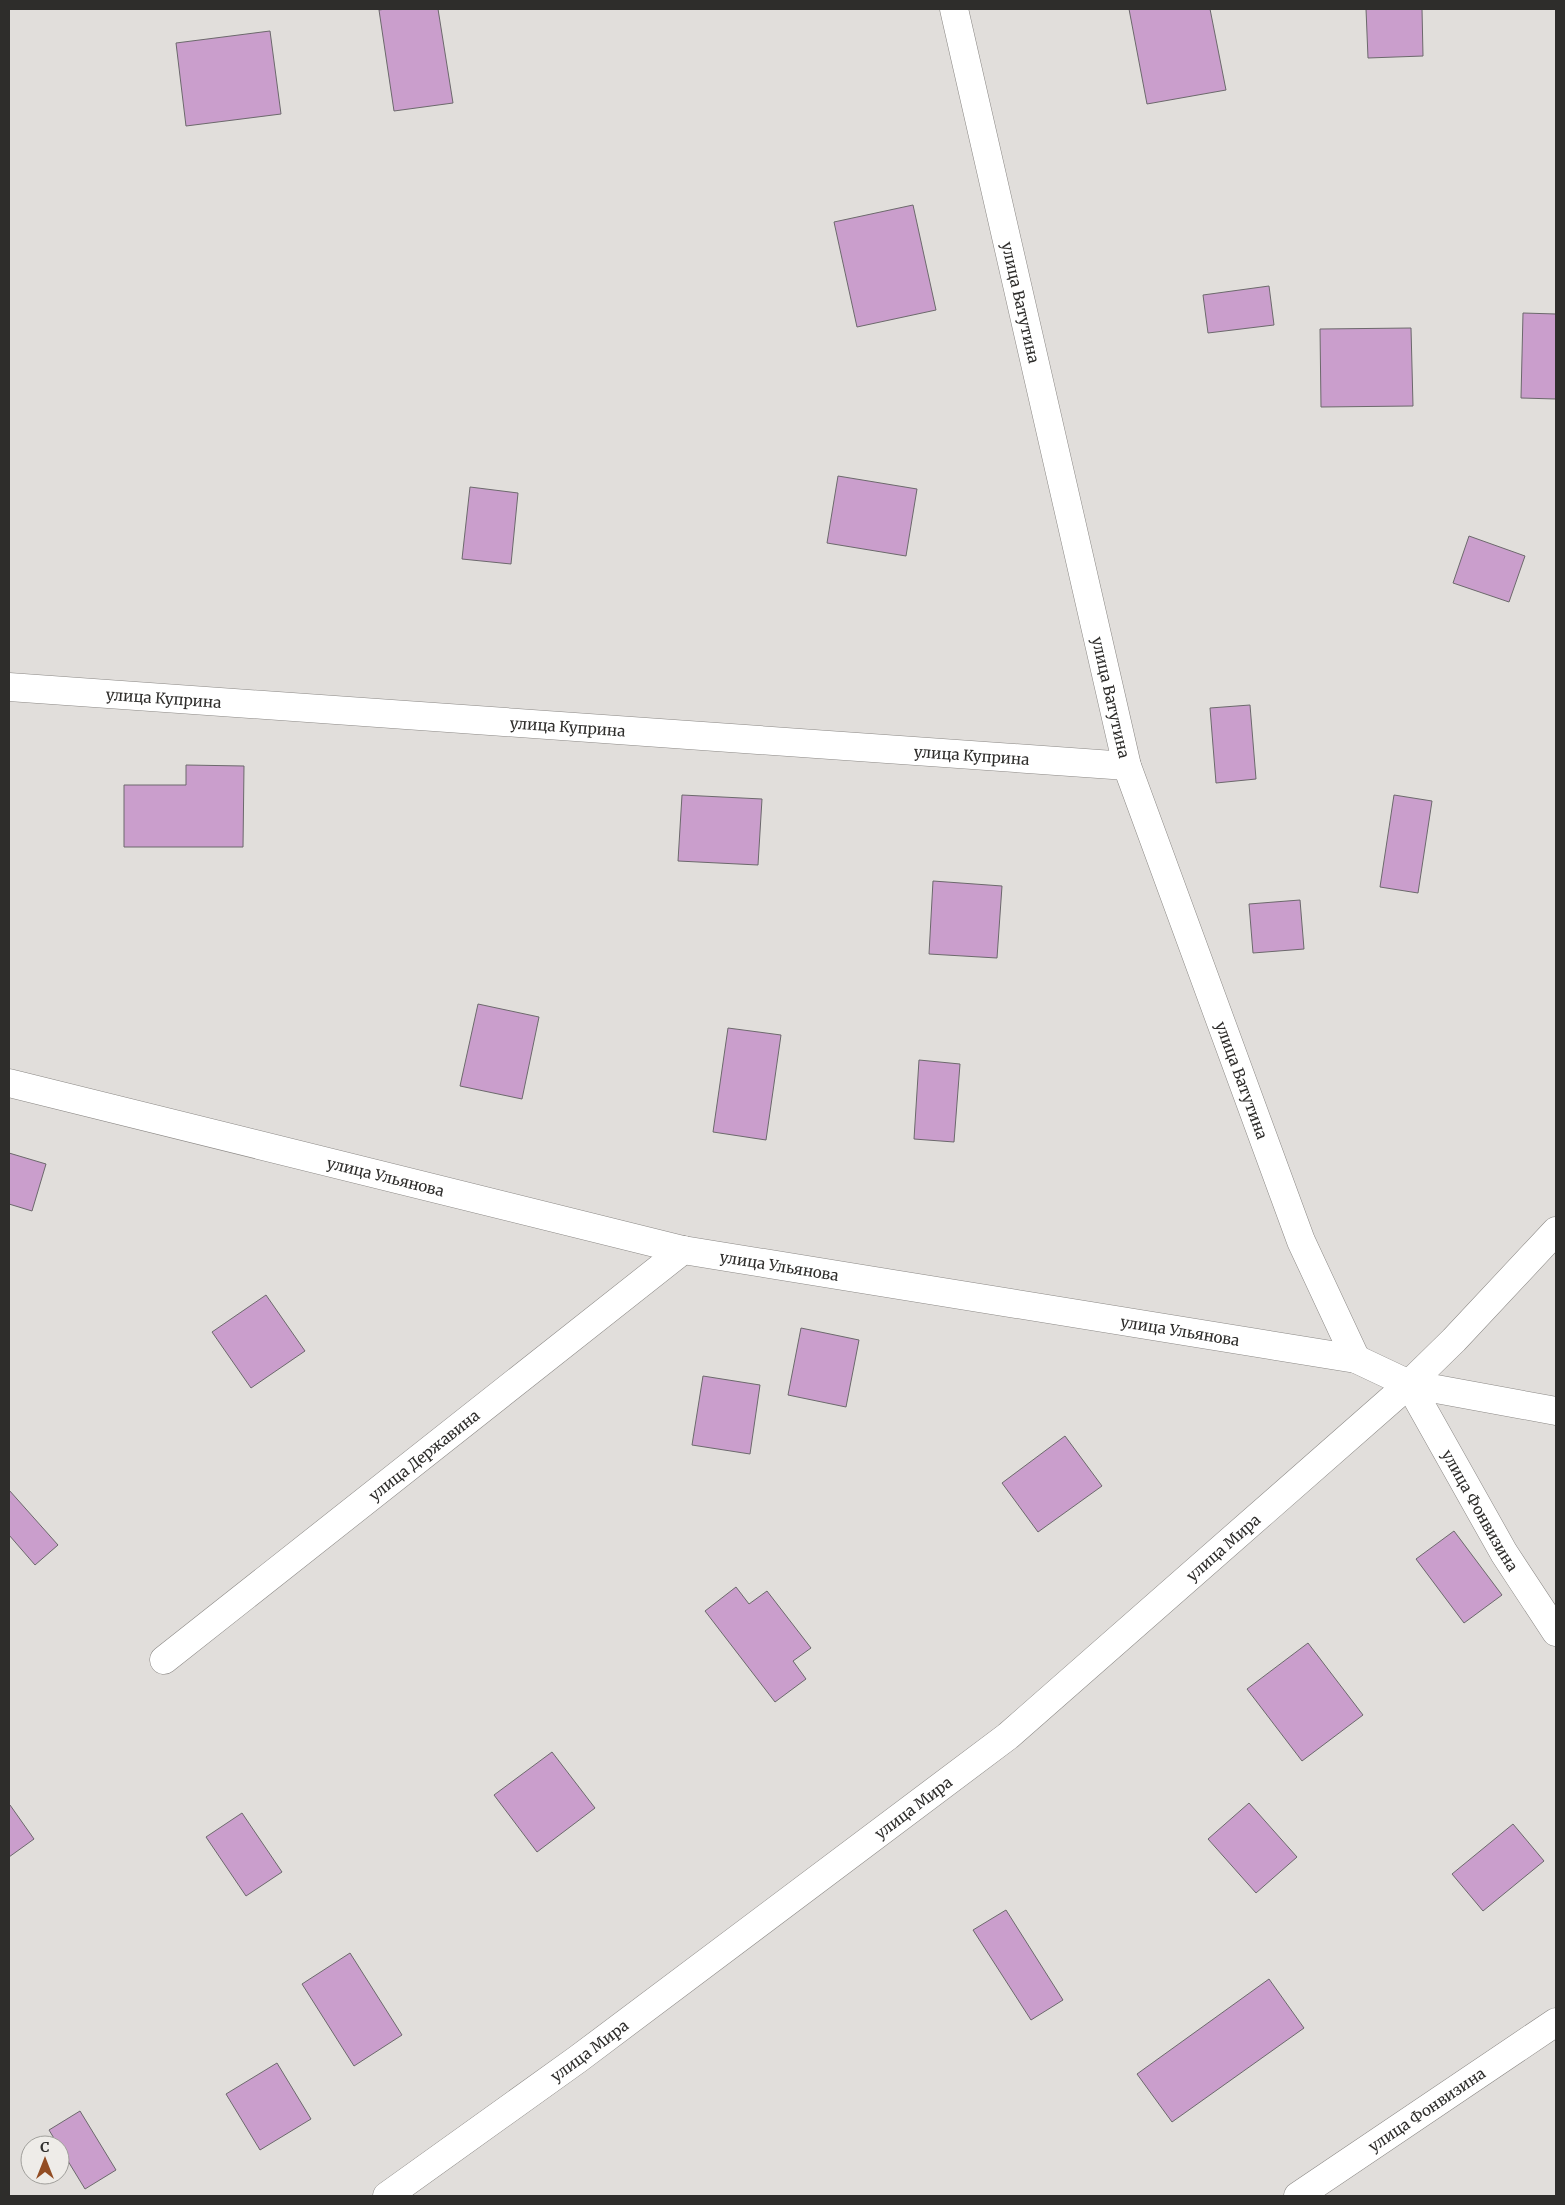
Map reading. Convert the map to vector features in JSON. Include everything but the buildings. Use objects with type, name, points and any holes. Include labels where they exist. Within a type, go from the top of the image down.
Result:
[{"type":"street","name":"улица Ватутина","points":[[954,9],[1127,766],[1301,1241],[1356,1359]]},
{"type":"street","name":"улица Куприна","points":[[9,687],[1127,766]]},
{"type":"street","name":"улица Ульянова","points":[[9,1083],[683,1250],[1356,1359],[1409,1384],[1556,1411]]},
{"type":"street","name":"улица Мира","points":[[387,2196],[578,2059],[1008,1736],[1409,1384],[1454,1340],[1556,1231]]},
{"type":"street","name":"улица Державина","points":[[164,1660],[683,1250]]},
{"type":"street","name":"улица Фонвизина","points":[[1409,1384],[1504,1553],[1556,1632]]},
{"type":"street","name":"улица Фонвизина","points":[[1298,2196],[1556,2022]]}]
